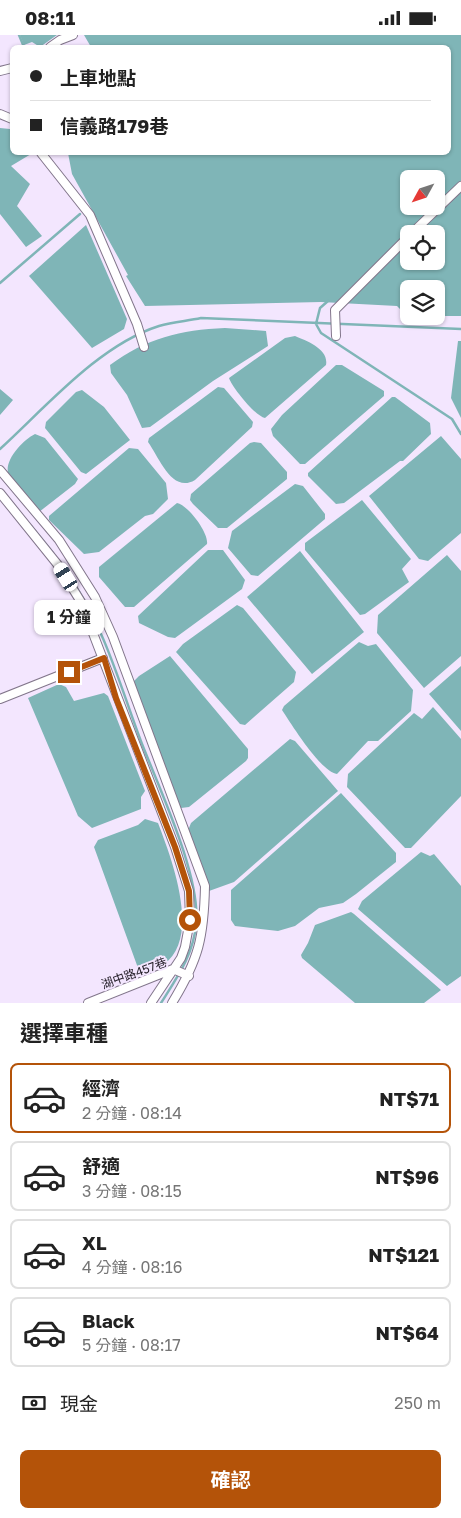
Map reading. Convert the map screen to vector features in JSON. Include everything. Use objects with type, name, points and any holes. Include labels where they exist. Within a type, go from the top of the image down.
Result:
[{"type":"street","points":[[53,45],[73,35]]},
{"type":"street","points":[[43,155],[90,215],[140,333],[143,345]]},
{"type":"street","points":[[420,225],[461,186]]},
{"type":"street","points":[[336,336],[335,310],[400,245]]},
{"type":"street","points":[[0,470],[59,540],[95,597],[178,810],[205,886],[203,935],[189,976],[172,1003]]},
{"type":"street","points":[[0,493],[58,565],[81,602],[104,658],[116,698],[175,847],[189,891],[190,920],[185,947],[151,1003]]},
{"type":"street","points":[[0,699],[104,658]]},
{"type":"street","name":"湖中路457巷","points":[[88,1003],[173,969],[189,976]]},
{"type":"shaded area","points":[[20,35],[57,35],[43,45],[37,45],[32,42],[24,45]]},
{"type":"shaded area","points":[[84,35],[461,35],[461,316],[445,316],[445,280],[400,280],[400,309],[397,306],[321,302],[145,306],[126,276],[128,275],[72,174],[68,155],[451,155],[451,45],[90,45]]},
{"type":"shaded area","points":[[0,128],[10,129],[10,155],[29,155],[11,166],[30,184],[17,206],[42,236],[26,247],[0,214]]},
{"type":"shaded area","points":[[86,225],[127,319],[124,329],[92,348],[29,276]]},
{"type":"shaded area","points":[[225,328],[266,331],[268,346],[213,381],[150,427],[142,428],[127,395],[111,373],[110,365],[137,348],[164,337],[179,333]]},
{"type":"shaded area","points":[[295,336],[321,350],[326,359],[326,365],[265,418],[244,401],[229,378],[285,338]]},
{"type":"shaded area","points":[[458,341],[461,341],[461,418],[451,398]]},
{"type":"shaded area","points":[[336,365],[342,365],[384,391],[384,396],[305,464],[300,464],[273,436],[271,429],[282,415]]},
{"type":"shaded area","points":[[218,387],[224,388],[253,422],[252,427],[195,480],[187,483],[180,482],[167,472],[148,442],[149,438]]},
{"type":"shaded area","points":[[0,389],[13,400],[0,415]]},
{"type":"shaded area","points":[[82,390],[104,407],[130,440],[86,474],[81,472],[45,428],[46,422],[76,392]]},
{"type":"shaded area","points":[[392,397],[395,397],[430,423],[431,434],[403,461],[400,461],[344,503],[336,504],[308,476],[308,473]]},
{"type":"shaded area","points":[[35,434],[45,438],[78,479],[75,484],[39,512],[35,510],[8,473],[9,462],[12,456],[25,441]]},
{"type":"shaded area","points":[[441,436],[461,459],[461,533],[428,561],[419,559],[369,496]]},
{"type":"shaded area","points":[[250,443],[261,443],[287,472],[287,479],[227,528],[218,528],[193,504],[190,500],[191,494]]},
{"type":"shaded area","points":[[129,448],[138,449],[166,483],[168,499],[153,514],[145,516],[99,552],[84,554],[49,520],[49,516]]},
{"type":"shaded area","points":[[295,484],[303,486],[325,514],[325,519],[258,576],[251,575],[228,548],[232,531]]},
{"type":"shaded area","points":[[362,500],[411,559],[402,569],[409,582],[365,614],[360,615],[305,550],[305,543]]},
{"type":"shaded area","points":[[177,503],[187,509],[197,520],[205,533],[207,544],[134,607],[125,607],[99,577],[99,567]]},
{"type":"shaded area","points":[[208,550],[223,550],[245,580],[242,589],[175,638],[168,637],[139,623],[138,616]]},
{"type":"shaded area","points":[[300,551],[364,632],[312,674],[247,597]]},
{"type":"shaded area","points":[[447,555],[461,571],[461,656],[424,688],[377,633],[378,615]]},
{"type":"shaded area","points":[[237,605],[243,608],[296,672],[294,682],[245,725],[240,724],[176,652],[183,644]]},
{"type":"shaded area","points":[[359,642],[368,646],[376,644],[413,690],[411,711],[378,741],[368,741],[337,774],[330,771],[315,757],[282,710],[284,706]]},
{"type":"shaded area","points":[[170,656],[248,749],[246,761],[189,807],[181,808],[132,683],[139,676]]},
{"type":"shaded area","points":[[461,666],[461,731],[429,694]]},
{"type":"shaded area","points":[[59,684],[66,687],[74,701],[104,693],[108,696],[145,791],[141,797],[141,809],[92,828],[78,816],[28,698]]},
{"type":"shaded area","points":[[433,707],[461,739],[461,796],[411,848],[405,848],[347,787],[348,774],[414,713],[422,719]]},
{"type":"shaded area","points":[[290,739],[295,741],[338,791],[234,882],[209,891],[187,833],[191,823]]},
{"type":"shaded area","points":[[341,793],[396,853],[396,862],[343,903],[319,908],[295,926],[278,931],[235,926],[231,920],[231,890]]},
{"type":"shaded area","points":[[145,819],[158,823],[176,875],[182,916],[181,935],[175,952],[164,964],[154,968],[138,968],[94,847],[98,840],[138,825]]},
{"type":"shaded area","points":[[421,852],[430,856],[434,854],[461,886],[461,976],[447,986],[358,909],[362,901]]},
{"type":"shaded area","points":[[351,912],[441,990],[424,1003],[355,1003],[302,958],[301,955],[315,925]]},
{"type":"waterway","points":[[19,35],[23,45]]},
{"type":"waterway","points":[[0,283],[80,214]]},
{"type":"waterway","points":[[328,301],[320,308],[316,324],[321,333],[452,419],[461,434]]},
{"type":"waterway","points":[[0,449],[94,362],[115,347],[159,326],[201,318],[461,329]]},
{"type":"waterway","points":[[31,526],[53,553]]},
{"type":"waterway","points":[[70,578],[103,638],[178,834],[192,883],[196,905],[195,935],[188,956],[161,1003]]},
{"type":"route","points":[[69,672],[104,658],[116,698],[175,847],[189,891],[190,920]]}]
